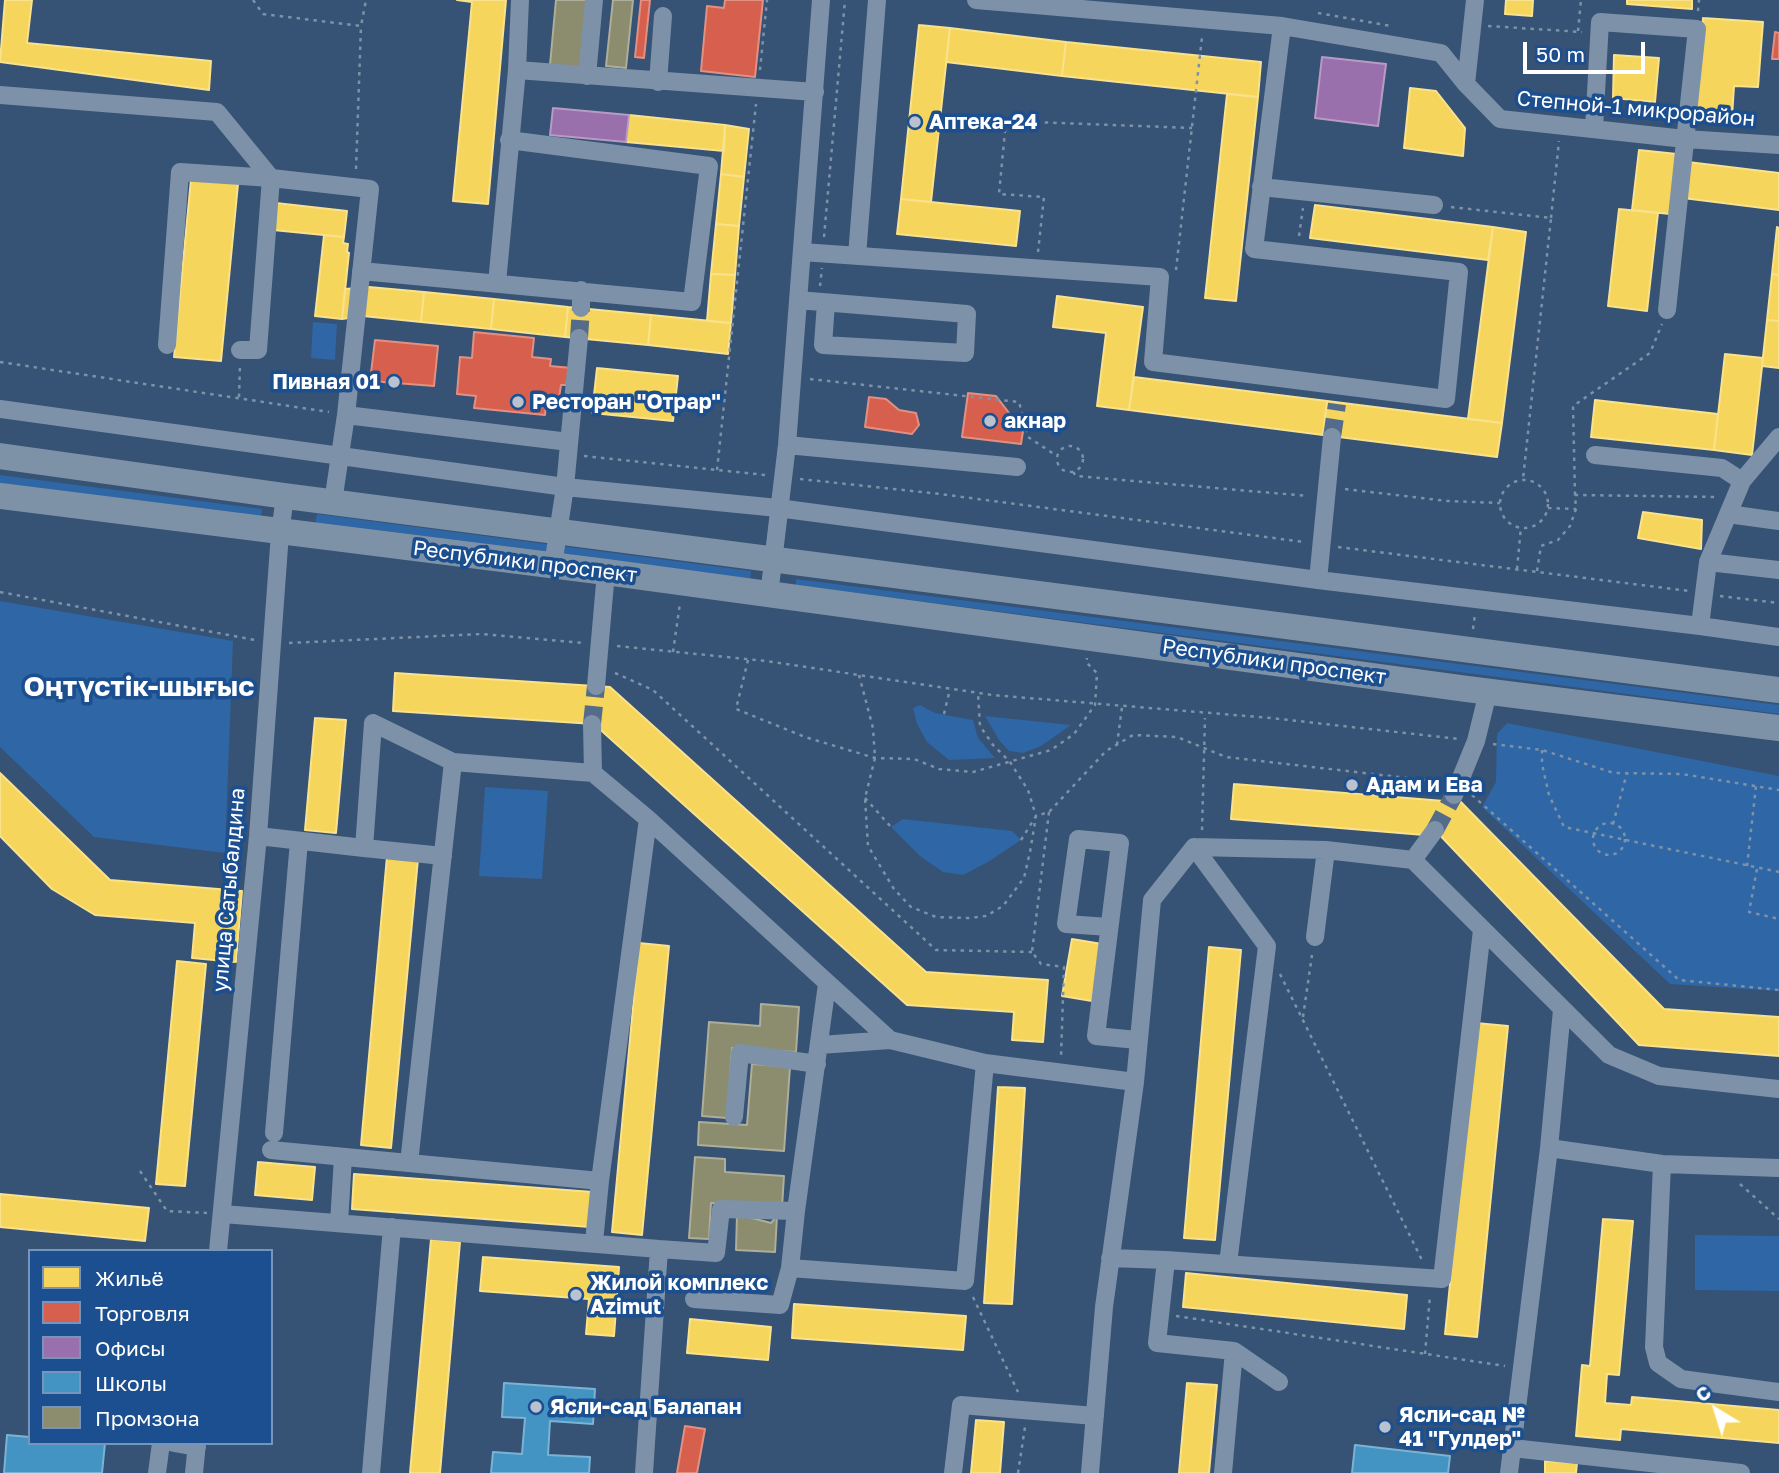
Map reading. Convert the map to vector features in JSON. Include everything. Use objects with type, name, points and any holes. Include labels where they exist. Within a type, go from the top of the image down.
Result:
[{"type":"highway","name":"Республики проспект","points":[[0,456],[285,496],[1779,690]]},
{"type":"highway","name":"Республики проспект","points":[[0,496],[553,565],[1489,692],[1779,728]]},
{"type":"street","points":[[497,283],[517,70],[520,0]]},
{"type":"street","points":[[587,76],[594,0]]},
{"type":"street","points":[[769,595],[778,508],[791,478],[795,446],[798,300],[821,0]]},
{"type":"street","points":[[857,256],[877,0]]},
{"type":"street","name":"Степной-1 микрорайон","points":[[976,0],[1282,26],[1441,53],[1466,85],[1500,119],[1685,139],[1779,145]]},
{"type":"street","points":[[1466,85],[1475,0]]},
{"type":"street","points":[[658,82],[663,16]]},
{"type":"street","points":[[1594,128],[1600,22],[1696,29],[1667,310]]},
{"type":"street","points":[[802,252],[1160,277],[1153,362],[1338,396],[1446,399],[1459,272],[1254,249],[1282,26]]},
{"type":"street","points":[[517,70],[815,92]]},
{"type":"street","points":[[0,95],[217,112],[271,178],[258,350],[240,350]]},
{"type":"street","points":[[362,271],[497,283],[581,299],[692,302],[709,166],[509,140]]},
{"type":"street","points":[[167,345],[180,172],[271,178],[370,189],[346,415],[333,502]]},
{"type":"street","points":[[1261,187],[1434,205]]},
{"type":"street","points":[[798,300],[823,297],[967,314],[965,353],[823,345],[823,297]]},
{"type":"street","points":[[553,565],[565,487],[579,338]]},
{"type":"street","points":[[0,409],[565,487],[778,508],[1318,580],[1700,625],[1779,637]]},
{"type":"street","points":[[346,415],[568,448]]},
{"type":"street","points":[[1318,580],[1332,437]]},
{"type":"street","points":[[1700,625],[1708,562],[1728,514],[1739,489],[1779,437]]},
{"type":"street","points":[[795,446],[1017,467]]},
{"type":"street","points":[[1595,455],[1721,468],[1739,489]]},
{"type":"street","points":[[281,533],[285,496]]},
{"type":"street","points":[[1728,514],[1779,521]]},
{"type":"street","name":"улица Сатыбалдина","points":[[218,1249],[258,836],[281,533]]},
{"type":"street","points":[[1708,562],[1779,570]]},
{"type":"street","points":[[596,686],[606,572]]},
{"type":"street","points":[[1457,789],[1489,692]]},
{"type":"street","points":[[364,848],[373,723],[453,762],[593,773],[648,819],[890,1040]]},
{"type":"street","points":[[592,724],[593,773]]},
{"type":"street","points":[[409,1163],[453,762]]},
{"type":"street","points":[[594,1242],[648,819]]},
{"type":"street","points":[[1413,860],[1435,830]]},
{"type":"street","points":[[258,836],[443,856]]},
{"type":"street","points":[[1109,927],[1066,924],[1078,839],[1119,843],[1109,927],[1096,1036],[1138,1040]]},
{"type":"street","points":[[299,841],[272,1141],[344,1157],[600,1181]]},
{"type":"street","points":[[1198,847],[1326,850],[1413,860],[1609,1055],[1659,1076],[1779,1089]]},
{"type":"street","points":[[1198,847],[1266,946],[1228,1264]]},
{"type":"street","points":[[1090,1473],[1110,1258],[1135,1082],[1152,900],[1198,847]]},
{"type":"street","points":[[1315,937],[1326,850]]},
{"type":"street","points":[[1110,1258],[1442,1279],[1482,930]]},
{"type":"street","points":[[694,1299],[780,1305],[790,1268],[827,984]]},
{"type":"street","points":[[1509,1473],[1549,1148],[1562,1010]]},
{"type":"street","points":[[820,1045],[890,1040],[985,1063],[1135,1082]]},
{"type":"street","points":[[734,1117],[740,1053],[817,1064]]},
{"type":"street","points":[[790,1268],[965,1281],[985,1063]]},
{"type":"street","points":[[1549,1148],[1662,1164],[1779,1168]]},
{"type":"street","points":[[339,1223],[344,1157]]},
{"type":"street","points":[[1662,1164],[1654,1347],[1658,1363],[1681,1379],[1779,1392]]},
{"type":"street","points":[[223,1214],[716,1253],[721,1209],[796,1211]]},
{"type":"street","points":[[371,1473],[392,1227]]},
{"type":"street","points":[[644,1473],[659,1249]]},
{"type":"street","points":[[1166,1260],[1157,1343],[1234,1351],[1279,1382]]},
{"type":"street","points":[[1223,1473],[1234,1351]]},
{"type":"street","points":[[953,1473],[961,1405],[1095,1416]]},
{"type":"street","points":[[157,1473],[161,1445]]},
{"type":"street","points":[[194,1473],[197,1445]]},
{"type":"street","points":[[1512,1448],[1590,1465],[1741,1473]]},
{"type":"path","points":[[253,0],[263,14],[361,26]]},
{"type":"path","points":[[355,187],[361,26],[366,0]]},
{"type":"path","points":[[717,470],[767,0]]},
{"type":"path","points":[[823,297],[823,253],[845,0]]},
{"type":"path","points":[[1578,32],[1581,0]]},
{"type":"path","points":[[1174,281],[1204,19]]},
{"type":"path","points":[[1473,24],[1600,34]]},
{"type":"path","points":[[1036,268],[1044,197],[999,194],[1006,121],[1192,128]]},
{"type":"path","points":[[1523,479],[1560,125]]},
{"type":"path","points":[[1434,205],[1551,218]]},
{"type":"path","points":[[1537,571],[1541,546],[1558,540],[1570,526],[1576,509],[1573,406],[1650,353],[1667,310]]},
{"type":"path","points":[[239,397],[240,350]]},
{"type":"path","points":[[0,362],[346,415]]},
{"type":"path","points":[[810,379],[1019,402],[1028,437],[1057,456]]},
{"type":"path","points":[[1073,472],[1083,464],[1084,457],[1081,450],[1067,445],[1060,449],[1057,456],[1060,468],[1073,472],[1076,476],[1311,497],[1341,488],[1447,501],[1500,503]]},
{"type":"path","points":[[791,478],[795,446]]},
{"type":"path","points":[[568,448],[717,470],[940,494],[1779,603]]},
{"type":"path","points":[[1523,479],[1540,485],[1546,491],[1548,508],[1543,519],[1535,526],[1521,527],[1507,521],[1500,503],[1507,486],[1523,479]]},
{"type":"path","points":[[1575,495],[1739,489]]},
{"type":"path","points":[[1548,508],[1576,509]]},
{"type":"path","points":[[1517,569],[1521,527]]},
{"type":"path","points":[[673,652],[683,583]]},
{"type":"path","points":[[0,592],[272,644],[482,634],[600,644],[748,659],[978,693],[1122,708],[1271,718],[1475,741],[1542,750],[1614,772],[1682,774],[1779,790]]},
{"type":"path","points":[[748,659],[736,709],[805,737],[875,758],[914,759],[939,769],[973,772],[1051,750],[1074,734],[1094,705],[1097,673],[1086,662]]},
{"type":"path","points":[[598,666],[653,690],[936,950],[1032,952]]},
{"type":"path","points":[[859,675],[873,728],[875,758],[865,798],[868,846],[894,889],[911,907],[936,917],[978,917],[1003,906],[1024,878],[1036,816],[1028,790],[1010,762],[993,745],[980,726],[978,693]]},
{"type":"path","points":[[944,714],[950,689]]},
{"type":"path","points":[[1117,745],[1122,708]]},
{"type":"path","points":[[1198,847],[1205,718]]},
{"type":"path","points":[[1021,840],[1036,816],[1049,812],[1106,751],[1133,735],[1177,737],[1226,757],[1457,789],[1679,980],[1779,990]]},
{"type":"path","points":[[1542,750],[1542,764],[1549,795],[1564,827],[1779,872]]},
{"type":"path","points":[[1613,824],[1627,773]]},
{"type":"path","points":[[1747,866],[1756,786]]},
{"type":"path","points":[[865,798],[891,827]]},
{"type":"path","points":[[1049,812],[1032,952],[1041,964],[1064,967],[1061,1073]]},
{"type":"path","points":[[1613,824],[1624,831],[1626,840],[1617,854],[1609,856],[1600,853],[1595,847],[1594,834],[1601,825],[1613,824]]},
{"type":"path","points":[[1757,868],[1749,912],[1779,919]]},
{"type":"path","points":[[1302,1018],[1315,937]]},
{"type":"path","points":[[1266,946],[1431,1278],[1425,1354]]},
{"type":"path","points":[[1720,1166],[1779,1219]]},
{"type":"path","points":[[140,1171],[167,1211],[223,1214]]},
{"type":"path","points":[[965,1281],[1028,1411],[1018,1473]]},
{"type":"path","points":[[1160,1314],[1522,1368]]},
{"type":"shaded area","points":[[313,322],[337,324],[335,360],[311,358]]},
{"type":"shaded area","points":[[0,475],[262,509],[261,518],[0,484]]},
{"type":"shaded area","points":[[317,514],[751,571],[750,580],[315,524]]},
{"type":"shaded area","points":[[796,579],[1779,705],[1779,714],[796,585]]},
{"type":"shaded area","points":[[0,601],[233,641],[225,853],[94,837],[0,747]]},
{"type":"shaded area","points":[[920,705],[935,713],[973,720],[978,738],[995,758],[949,760],[927,742],[917,724],[913,708]]},
{"type":"shaded area","points":[[985,716],[1071,725],[1041,746],[1023,753],[1009,751]]},
{"type":"shaded area","points":[[1507,723],[1779,776],[1779,991],[1670,984],[1482,807],[1496,782],[1497,734]]},
{"type":"shaded area","points":[[485,787],[548,791],[542,879],[479,876]]},
{"type":"shaded area","points":[[903,819],[1012,831],[1021,840],[963,875],[943,872],[920,856],[891,827]]},
{"type":"shaded area","points":[[1695,1235],[1779,1236],[1779,1291],[1695,1290]]},
{"type":"building: Жильё","points":[[5,0],[32,0],[27,43],[211,61],[209,90],[0,62]]},
{"type":"building: Жильё","points":[[457,0],[506,0],[488,204],[453,201],[472,2]]},
{"type":"building: Жильё","points":[[1506,0],[1533,0],[1532,16],[1505,14]]},
{"type":"building: Жильё","points":[[1627,0],[1692,0],[1692,9],[1627,4]]},
{"type":"building: Жильё","points":[[1703,18],[1763,22],[1758,87],[1734,86],[1732,117],[1696,114]]},
{"type":"building: Жильё","points":[[919,25],[950,28],[931,202],[901,199]]},
{"type":"building: Жильё","points":[[950,28],[1066,42],[1062,76],[946,62]]},
{"type":"building: Жильё","points":[[1066,42],[1261,62],[1258,97],[1062,76]]},
{"type":"building: Жильё","points":[[1614,55],[1659,58],[1655,102],[1613,98]]},
{"type":"building: Жильё","points":[[1410,88],[1436,91],[1465,128],[1463,156],[1404,148]]},
{"type":"building: Жильё","points":[[1227,94],[1258,97],[1236,301],[1205,298]]},
{"type":"building: Жильё","points":[[629,115],[725,125],[724,151],[626,142]]},
{"type":"building: Жильё","points":[[725,125],[749,129],[744,177],[721,174]]},
{"type":"building: Жильё","points":[[1639,150],[1677,154],[1670,214],[1632,210]]},
{"type":"building: Жильё","points":[[1688,162],[1779,173],[1779,210],[1683,198]]},
{"type":"building: Жильё","points":[[721,174],[744,177],[739,226],[716,224]]},
{"type":"building: Жильё","points":[[191,179],[238,184],[221,361],[174,357]]},
{"type":"building: Жильё","points":[[901,199],[1020,211],[1016,246],[897,234]]},
{"type":"building: Жильё","points":[[276,203],[347,211],[344,237],[273,230]]},
{"type":"building: Жильё","points":[[1315,205],[1493,227],[1488,260],[1310,238]]},
{"type":"building: Жильё","points":[[1619,209],[1658,213],[1647,311],[1608,306]]},
{"type":"building: Жильё","points":[[716,224],[739,226],[735,275],[711,274]]},
{"type":"building: Жильё","points":[[1493,227],[1526,232],[1502,423],[1468,419]]},
{"type":"building: Жильё","points":[[1777,227],[1779,228],[1779,275],[1772,274]]},
{"type":"building: Жильё","points":[[324,235],[344,237],[343,243],[348,244],[342,319],[315,316]]},
{"type":"building: Жильё","points":[[711,274],[735,275],[731,323],[707,321]]},
{"type":"building: Жильё","points":[[1772,274],[1779,275],[1779,321],[1767,320]]},
{"type":"building: Жильё","points":[[369,287],[424,292],[421,322],[363,316],[342,319],[345,289]]},
{"type":"building: Жильё","points":[[424,292],[494,299],[491,329],[421,322]]},
{"type":"building: Жильё","points":[[1057,296],[1143,307],[1129,410],[1097,406],[1106,333],[1053,327]]},
{"type":"building: Жильё","points":[[494,299],[568,307],[565,337],[491,329]]},
{"type":"building: Жильё","points":[[568,307],[651,315],[648,345],[565,337]]},
{"type":"building: Жильё","points":[[651,315],[731,323],[728,354],[648,345]]},
{"type":"building: Жильё","points":[[1767,320],[1779,321],[1779,368],[1762,366]]},
{"type":"building: Жильё","points":[[1725,354],[1763,358],[1752,455],[1714,450]]},
{"type":"building: Жильё","points":[[597,368],[678,376],[673,421],[592,413]]},
{"type":"building: Жильё","points":[[1134,377],[1327,401],[1323,435],[1129,410]]},
{"type":"building: Жильё","points":[[1595,400],[1718,414],[1714,450],[1591,437]]},
{"type":"building: Жильё","points":[[1327,401],[1502,423],[1497,457],[1323,435]]},
{"type":"building: Жильё","points":[[1643,512],[1702,520],[1701,549],[1638,538]]},
{"type":"building: Жильё","points":[[395,673],[610,687],[926,972],[1048,980],[1043,1042],[1012,1040],[1014,1012],[907,1005],[594,724],[393,711]]},
{"type":"building: Жильё","points":[[315,718],[346,720],[336,833],[305,830]]},
{"type":"building: Жильё","points":[[0,773],[110,880],[242,891],[236,962],[192,958],[195,923],[95,915],[52,889],[0,836]]},
{"type":"building: Жильё","points":[[1234,784],[1444,801],[1454,795],[1664,1009],[1779,1017],[1779,1056],[1639,1045],[1435,830],[1424,835],[1231,819]]},
{"type":"building: Жильё","points":[[387,856],[418,859],[391,1148],[361,1145]]},
{"type":"building: Жильё","points":[[1072,939],[1102,944],[1092,1001],[1062,996]]},
{"type":"building: Жильё","points":[[639,943],[669,946],[642,1235],[612,1232]]},
{"type":"building: Жильё","points":[[1209,947],[1241,950],[1215,1240],[1184,1238]]},
{"type":"building: Жильё","points":[[177,961],[206,964],[185,1186],[156,1184]]},
{"type":"building: Жильё","points":[[1476,1023],[1508,1026],[1477,1337],[1445,1334]]},
{"type":"building: Жильё","points":[[998,1087],[1025,1088],[1012,1304],[984,1303]]},
{"type":"building: Жильё","points":[[258,1162],[315,1167],[312,1200],[255,1195]]},
{"type":"building: Жильё","points":[[354,1174],[593,1192],[590,1227],[352,1209]]},
{"type":"building: Жильё","points":[[0,1194],[149,1208],[145,1241],[0,1227]]},
{"type":"building: Жильё","points":[[1603,1219],[1633,1221],[1619,1375],[1607,1374],[1605,1403],[1631,1405],[1632,1397],[1779,1410],[1779,1443],[1621,1429],[1620,1440],[1576,1436],[1582,1365],[1590,1366]]},
{"type":"building: Жильё","points":[[431,1239],[460,1242],[440,1473],[410,1473]]},
{"type":"building: Жильё","name":"Жилой комплекс Azimut","points":[[483,1257],[619,1267],[614,1336],[586,1334],[589,1299],[480,1291]]},
{"type":"building: Жильё","points":[[1186,1273],[1407,1295],[1404,1329],[1183,1307]]},
{"type":"building: Жильё","points":[[794,1304],[966,1316],[963,1350],[792,1338]]},
{"type":"building: Жильё","points":[[690,1319],[771,1327],[768,1360],[687,1353]]},
{"type":"building: Жильё","points":[[1187,1383],[1217,1385],[1209,1473],[1179,1473]]},
{"type":"building: Жильё","points":[[976,1420],[1004,1422],[1000,1473],[971,1473]]},
{"type":"building: Жильё","points":[[1545,1461],[1577,1463],[1576,1473],[1545,1473]]},
{"type":"building: Торговля","points":[[641,0],[650,0],[644,58],[635,57]]},
{"type":"building: Торговля","points":[[725,0],[763,0],[755,77],[701,71],[707,6],[724,8]]},
{"type":"building: Торговля","points":[[1775,32],[1779,33],[1779,59],[1772,59]]},
{"type":"building: Торговля","points":[[474,332],[534,338],[532,357],[551,359],[550,366],[572,368],[566,385],[561,385],[558,404],[546,402],[545,415],[474,408],[476,396],[457,394],[460,357],[472,358]]},
{"type":"building: Торговля","points":[[375,340],[438,346],[434,386],[370,381]]},
{"type":"building: Торговля","points":[[968,393],[996,396],[1023,431],[1021,444],[962,437]]},
{"type":"building: Торговля","points":[[869,397],[886,399],[899,410],[916,413],[919,425],[912,434],[865,427]]},
{"type":"building: Торговля","points":[[685,1426],[705,1429],[697,1473],[677,1473]]},
{"type":"building: Офисы","points":[[1322,57],[1386,64],[1378,126],[1315,118]]},
{"type":"building: Офисы","points":[[553,108],[629,115],[626,142],[550,135]]},
{"type":"building: Школы","points":[[504,1383],[595,1389],[593,1424],[550,1421],[548,1455],[590,1457],[589,1473],[491,1473],[493,1452],[522,1454],[525,1418],[502,1417]]},
{"type":"building: Школы","points":[[7,1435],[28,1437],[28,1445],[105,1445],[102,1473],[4,1473]]},
{"type":"building: Школы","points":[[1355,1445],[1450,1456],[1448,1473],[1352,1473]]},
{"type":"building: Промзона","points":[[556,0],[588,0],[582,68],[550,65]]},
{"type":"building: Промзона","points":[[613,0],[633,0],[626,68],[606,66]]},
{"type":"building: Промзона","points":[[761,1004],[799,1007],[796,1052],[732,1048],[727,1118],[702,1116],[709,1022],[760,1026]]},
{"type":"building: Промзона","points":[[752,1064],[790,1067],[784,1151],[698,1145],[699,1122],[747,1125]]},
{"type":"building: Промзона","points":[[695,1157],[725,1159],[725,1172],[784,1176],[782,1207],[711,1203],[709,1239],[689,1238]]},
{"type":"building: Промзона","points":[[737,1214],[771,1223],[777,1216],[775,1252],[736,1250]]},
{"type":"tunnel","points":[[579,338],[581,308]]},
{"type":"tunnel","points":[[1332,437],[1337,404]]},
{"type":"tunnel","points":[[592,724],[596,686]]},
{"type":"tunnel","points":[[1435,830],[1454,795]]},
{"type":"place","name":"Аптека-24","points":[[915,122]]},
{"type":"place","name":"Пивная 01","points":[[394,382]]},
{"type":"place","name":"Ресторан \"Отрар\"","points":[[518,402]]},
{"type":"place","name":"акнар","points":[[990,421]]},
{"type":"place","name":"Адам и Ева","points":[[1352,785]]},
{"type":"place","name":"Жилой комплекс Azimut","points":[[576,1295]]},
{"type":"place","name":"Ясли-сад Балапан","points":[[536,1407]]},
{"type":"place","name":"Ясли-сад № 41 \"Гулдер\"","points":[[1385,1427]]},
{"type":"district","name":"Оңтүстік-шығыс","points":[[139,687]]}]
